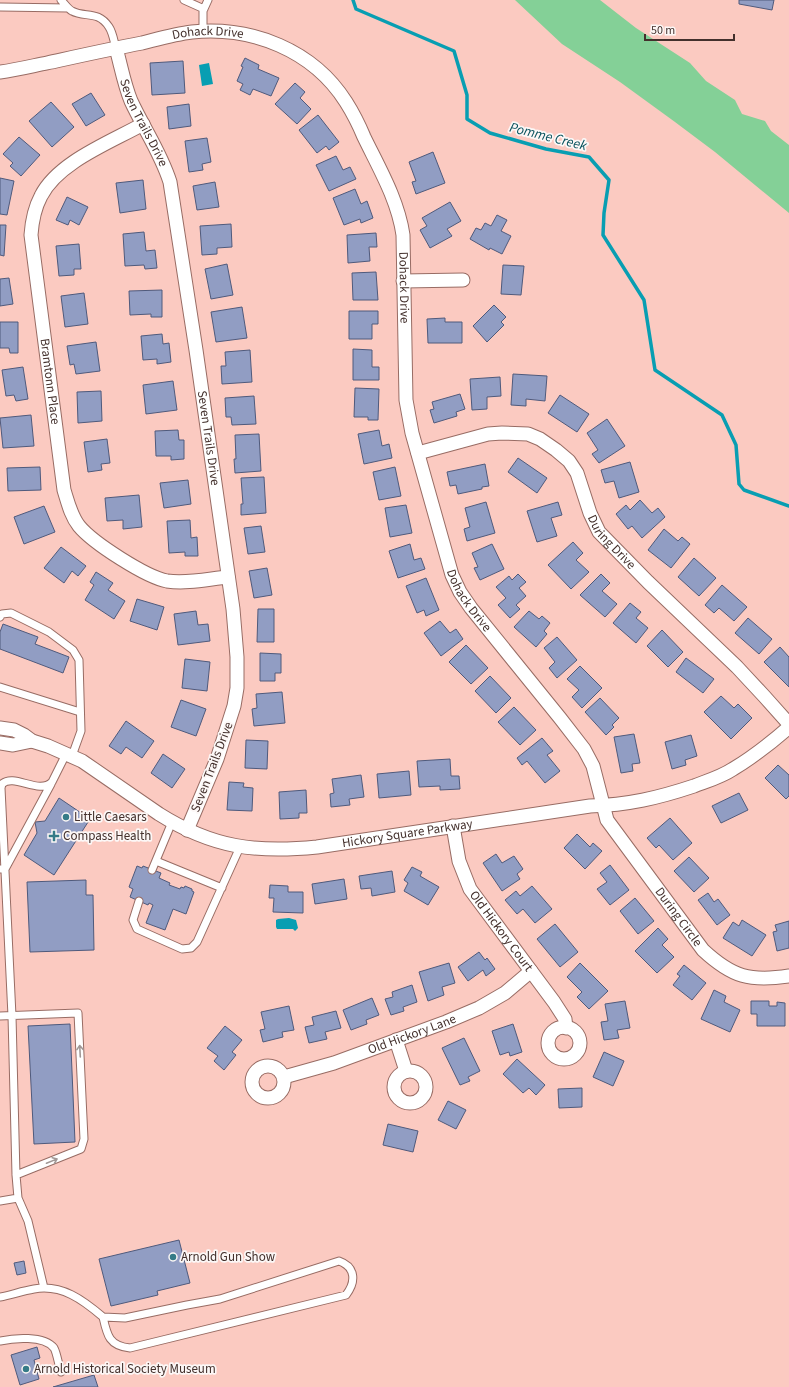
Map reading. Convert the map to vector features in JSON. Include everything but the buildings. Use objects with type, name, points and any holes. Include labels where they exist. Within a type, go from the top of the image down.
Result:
[{"type":"street","name":"Dohack Drive","points":[[0,72],[182,34],[203,32],[239,33],[266,39],[295,53],[310,64],[336,89],[346,101],[394,200],[401,220],[403,235],[406,400],[412,433],[452,575],[460,592],[471,608],[584,749],[594,766],[603,805]]},
{"type":"street","name":"Seven Trails Drive","points":[[116,48],[124,82],[132,102],[166,169],[174,206],[233,609],[237,657],[237,688],[234,706],[217,759],[187,830]]},
{"type":"street","name":"Bramtonn Place","points":[[143,124],[82,157],[60,173],[48,185],[41,195],[35,208],[32,220],[31,235],[64,490],[71,512],[79,526],[90,537],[141,571],[167,581],[183,582],[228,577]]},
{"type":"street","points":[[403,281],[463,280]]},
{"type":"street","name":"During Drive","points":[[418,453],[488,434],[502,433],[528,434],[540,439],[556,450],[569,461],[577,473],[590,513],[599,532],[648,582],[737,667],[769,701],[789,726]]},
{"type":"street","name":"Hickory Square Parkway","points":[[0,728],[14,730],[32,741],[69,755],[92,767],[123,790],[187,830],[214,841],[240,847],[280,850],[310,848],[590,806],[616,805],[674,793],[709,781],[732,770],[755,754],[789,726]]},
{"type":"street","points":[[0,743],[13,745],[32,741]]},
{"type":"street","name":"During Circle","points":[[603,805],[607,820],[611,826],[703,950],[716,962],[729,970],[748,977],[759,979],[789,976]]},
{"type":"street","name":"Old Hickory Court","points":[[453,826],[459,861],[470,889],[562,1014],[566,1028]]},
{"type":"street","name":"Old Hickory Lane","points":[[284,1077],[334,1063],[480,1008],[505,993],[530,971]]},
{"type":"street","points":[[396,1040],[406,1071]]},
{"type":"lane","points":[[61,0],[74,12],[89,14],[101,18],[110,27],[116,48]]},
{"type":"lane","points":[[184,0],[204,9]]},
{"type":"lane","points":[[203,32],[204,9],[208,0]]},
{"type":"lane","points":[[0,7],[68,8]]},
{"type":"lane","points":[[0,617],[2,614],[11,613],[50,632],[73,650],[79,660],[81,731],[69,755],[3,869]]},
{"type":"lane","points":[[0,688],[80,712]]},
{"type":"lane","points":[[44,1288],[28,1221],[18,1198],[16,1175],[12,1016],[3,869],[1,788],[2,784],[8,780],[46,786],[52,782]]},
{"type":"lane","points":[[152,870],[172,822]]},
{"type":"lane","points":[[139,901],[133,920],[137,929],[182,949],[187,949],[195,945],[198,942],[240,847]]},
{"type":"lane","points":[[156,860],[222,888]]},
{"type":"lane","points":[[0,1016],[78,1013],[84,1139],[81,1148],[16,1175]]},
{"type":"lane","points":[[0,1201],[18,1198]]},
{"type":"lane","points":[[0,1297],[44,1288],[64,1290],[92,1307],[103,1317],[109,1339],[123,1348],[130,1348],[346,1294],[351,1288],[353,1280],[352,1270],[347,1264],[339,1261],[220,1299],[125,1318],[103,1317]]},
{"type":"lane","points":[[0,1341],[11,1338],[28,1338],[44,1342],[54,1348],[61,1372]]},
{"type":"green space","points":[[515,0],[600,0],[636,28],[690,63],[706,81],[735,100],[742,114],[765,121],[771,131],[789,145],[789,213],[715,152],[675,122],[620,82],[562,44]]},
{"type":"water","points":[[209,63],[213,84],[202,86],[199,65]]},
{"type":"water","points":[[289,918],[296,920],[298,928],[295,931],[293,929],[277,929],[276,920]]},
{"type":"waterway","name":"Pomme Creek","points":[[353,0],[356,9],[454,51],[467,95],[467,119],[490,133],[546,149],[589,157],[609,180],[604,213],[603,235],[644,300],[655,370],[722,415],[736,445],[739,484],[744,490],[789,506]]},
{"type":"place","name":"Little Caesars","points":[[66,817]]},
{"type":"place","name":"Compass Health","points":[[54,836]]},
{"type":"place","name":"Arnold Gun Show","points":[[173,1257]]},
{"type":"place","name":"Arnold Historical Society Museum","points":[[26,1369]]}]
